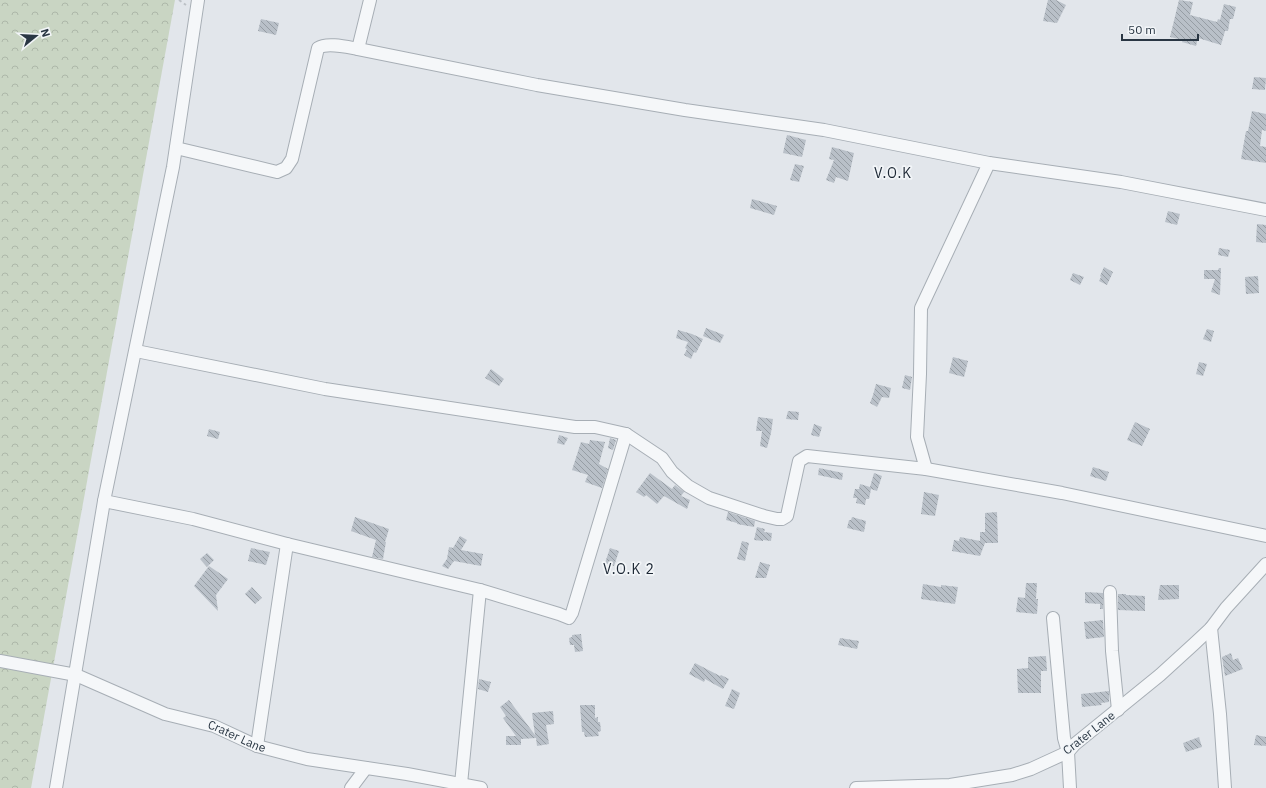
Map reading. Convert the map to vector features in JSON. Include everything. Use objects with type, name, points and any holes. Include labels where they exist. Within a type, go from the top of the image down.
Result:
[{"type":"street","points":[[56,788],[104,500],[172,175],[198,0]]},
{"type":"street","points":[[358,49],[370,0]]},
{"type":"street","points":[[176,148],[276,172],[286,168],[292,159],[318,48],[323,45],[358,49],[537,85],[685,110],[824,130],[989,163],[1121,182],[1266,210]]},
{"type":"street","points":[[926,469],[917,437],[921,308],[989,163]]},
{"type":"street","points":[[136,351],[324,390],[575,427],[595,427],[626,434],[662,458],[672,472],[688,486],[709,498],[777,519],[782,519],[788,516],[799,461],[807,456],[926,469],[1062,493],[1266,536]]},
{"type":"street","points":[[104,500],[193,519],[287,544],[480,590],[569,618],[572,613],[626,434]]},
{"type":"street","points":[[257,746],[287,544]]},
{"type":"street","name":"Crater Lane","points":[[856,788],[950,785],[1012,775],[1031,769],[1068,752],[1075,744],[1160,675],[1211,628],[1226,608],[1266,564]]},
{"type":"street","points":[[461,784],[480,590]]},
{"type":"street","points":[[1110,592],[1112,651],[1118,710]]},
{"type":"street","points":[[1053,618],[1064,738],[1068,752],[1070,788]]},
{"type":"street","points":[[1211,628],[1220,714],[1224,788]]},
{"type":"street","name":"Crater Lane","points":[[0,661],[76,675],[165,714],[214,726],[257,746],[307,759],[407,774],[481,788]]},
{"type":"street","points":[[351,788],[366,768]]},
{"type":"green space","points":[[0,0],[175,0],[31,788],[0,788]]},
{"type":"building","points":[[1048,0],[1056,0],[1066,5],[1057,23],[1043,21]]},
{"type":"building","points":[[1179,0],[1193,2],[1190,15],[1217,22],[1218,19],[1220,20],[1224,4],[1236,7],[1233,19],[1230,19],[1228,31],[1225,31],[1221,45],[1198,38],[1196,46],[1182,42],[1183,40],[1170,37]]},
{"type":"building","points":[[261,19],[279,23],[276,35],[258,31]]},
{"type":"building","points":[[1254,77],[1266,78],[1265,90],[1252,89]]},
{"type":"building","points":[[1252,111],[1266,114],[1266,131],[1262,130],[1260,146],[1266,147],[1266,163],[1241,159],[1246,131],[1248,131]]},
{"type":"building","points":[[787,135],[806,140],[802,157],[783,153]]},
{"type":"building","points":[[832,147],[854,153],[848,181],[836,177],[834,183],[826,180],[834,160],[829,159]]},
{"type":"building","points":[[795,164],[804,166],[799,182],[790,180]]},
{"type":"building","points":[[752,199],[777,206],[774,215],[750,208]]},
{"type":"building","points":[[1168,211],[1180,214],[1177,225],[1165,222]]},
{"type":"building","points":[[1257,224],[1266,225],[1266,243],[1256,242]]},
{"type":"building","points":[[1219,248],[1230,250],[1228,257],[1218,255]]},
{"type":"building","points":[[1104,267],[1113,272],[1107,285],[1099,281]]},
{"type":"building","points":[[1221,268],[1220,295],[1211,292],[1215,279],[1204,279],[1204,270],[1218,270]]},
{"type":"building","points":[[1073,273],[1084,277],[1080,285],[1070,280]]},
{"type":"building","points":[[1258,276],[1259,293],[1246,294],[1245,277]]},
{"type":"building","points":[[706,328],[724,335],[720,343],[703,336]]},
{"type":"building","points":[[1207,329],[1214,331],[1211,342],[1203,339]]},
{"type":"building","points":[[678,330],[703,339],[696,353],[694,352],[691,359],[684,355],[688,342],[676,338]]},
{"type":"building","points":[[953,357],[968,361],[964,377],[949,373]]},
{"type":"building","points":[[1199,362],[1207,364],[1203,376],[1196,374]]},
{"type":"building","points":[[491,369],[504,379],[499,386],[485,378]]},
{"type":"building","points":[[905,375],[912,377],[910,390],[902,388]]},
{"type":"building","points":[[876,384],[891,388],[889,398],[882,397],[877,407],[870,403]]},
{"type":"building","points":[[788,411],[799,412],[798,420],[786,419]]},
{"type":"building","points":[[758,417],[773,419],[767,448],[760,446],[762,431],[756,431]]},
{"type":"building","points":[[1135,422],[1150,429],[1142,446],[1127,440]]},
{"type":"building","points":[[814,424],[822,427],[819,437],[811,435]]},
{"type":"building","points":[[209,429],[220,432],[218,439],[207,436]]},
{"type":"building","points":[[559,435],[568,438],[564,445],[557,443]]},
{"type":"building","points":[[610,438],[616,440],[613,450],[608,448]]},
{"type":"building","points":[[590,440],[605,442],[599,464],[608,469],[602,488],[585,482],[588,475],[572,470],[581,442],[589,444]]},
{"type":"building","points":[[1093,467],[1109,472],[1106,481],[1090,476]]},
{"type":"building","points":[[819,468],[843,473],[842,480],[818,475]]},
{"type":"building","points":[[650,473],[672,489],[675,485],[684,492],[681,496],[690,500],[687,509],[664,496],[657,504],[646,495],[644,497],[636,492]]},
{"type":"building","points":[[874,473],[882,476],[877,491],[871,489],[869,499],[866,499],[865,505],[856,503],[857,498],[853,498],[855,489],[859,489],[860,484],[870,487]]},
{"type":"building","points":[[924,492],[939,495],[935,516],[921,514]]},
{"type":"building","points":[[728,512],[755,521],[754,527],[737,524],[726,520]]},
{"type":"building","points":[[997,512],[998,543],[985,543],[980,556],[952,551],[954,540],[959,541],[960,537],[980,541],[980,532],[985,532],[985,513]]},
{"type":"building","points":[[355,517],[389,529],[385,542],[383,559],[372,557],[376,540],[351,531]]},
{"type":"building","points":[[852,517],[866,521],[864,532],[847,528],[849,520],[851,520]]},
{"type":"building","points":[[757,527],[765,529],[764,532],[772,533],[771,541],[754,540]]},
{"type":"building","points":[[460,536],[467,540],[461,550],[483,554],[481,566],[454,561],[448,569],[442,566],[447,559],[449,547],[453,548]]},
{"type":"building","points":[[742,541],[749,543],[745,561],[737,559]]},
{"type":"building","points":[[251,548],[270,552],[266,565],[248,561]]},
{"type":"building","points":[[610,548],[619,551],[614,566],[605,563]]},
{"type":"building","points":[[207,553],[214,560],[207,567],[200,559]]},
{"type":"building","points":[[760,562],[770,565],[766,578],[755,578]]},
{"type":"building","points":[[209,566],[228,579],[216,595],[218,611],[194,586]]},
{"type":"building","points":[[1026,583],[1037,583],[1037,614],[1016,612],[1018,597],[1025,598]]},
{"type":"building","points":[[923,584],[941,587],[941,585],[958,587],[955,604],[921,599]]},
{"type":"building","points":[[1160,585],[1179,585],[1179,599],[1158,600]]},
{"type":"building","points":[[252,587],[262,598],[255,604],[245,594]]},
{"type":"building","points":[[1085,592],[1103,593],[1103,609],[1100,609],[1100,604],[1085,603]]},
{"type":"building","points":[[1118,594],[1145,596],[1145,611],[1118,610]]},
{"type":"building","points":[[1103,620],[1104,637],[1086,639],[1084,622]]},
{"type":"building","points":[[581,634],[583,651],[575,652],[574,645],[570,645],[569,638],[572,637],[572,635]]},
{"type":"building","points":[[840,638],[859,641],[857,649],[838,645]]},
{"type":"building","points":[[1231,653],[1233,660],[1238,658],[1243,669],[1225,676],[1222,657]]},
{"type":"building","points":[[1046,656],[1047,671],[1041,671],[1041,693],[1018,693],[1017,669],[1028,668],[1028,657]]},
{"type":"building","points":[[695,663],[729,679],[723,689],[705,679],[704,682],[689,674]]},
{"type":"building","points":[[479,679],[491,682],[488,692],[478,689]]},
{"type":"building","points":[[732,689],[740,693],[734,709],[725,706]]},
{"type":"building","points":[[1109,691],[1109,702],[1101,703],[1102,705],[1082,707],[1081,694]]},
{"type":"building","points":[[509,700],[535,735],[532,713],[553,711],[554,724],[546,725],[549,744],[537,746],[536,738],[521,739],[521,745],[506,745],[506,736],[516,736],[503,718],[506,716],[500,707]]},
{"type":"building","points":[[580,705],[595,705],[595,718],[598,717],[598,722],[600,722],[601,731],[598,732],[599,736],[585,737],[584,732],[582,732]]},
{"type":"building","points":[[1256,735],[1266,737],[1266,746],[1254,745]]},
{"type":"building","points":[[1199,737],[1202,747],[1186,752],[1183,743]]},
{"type":"district","name":"V.O.K","points":[[893,173]]},
{"type":"district","name":"V.O.K 2","points":[[629,569]]}]
